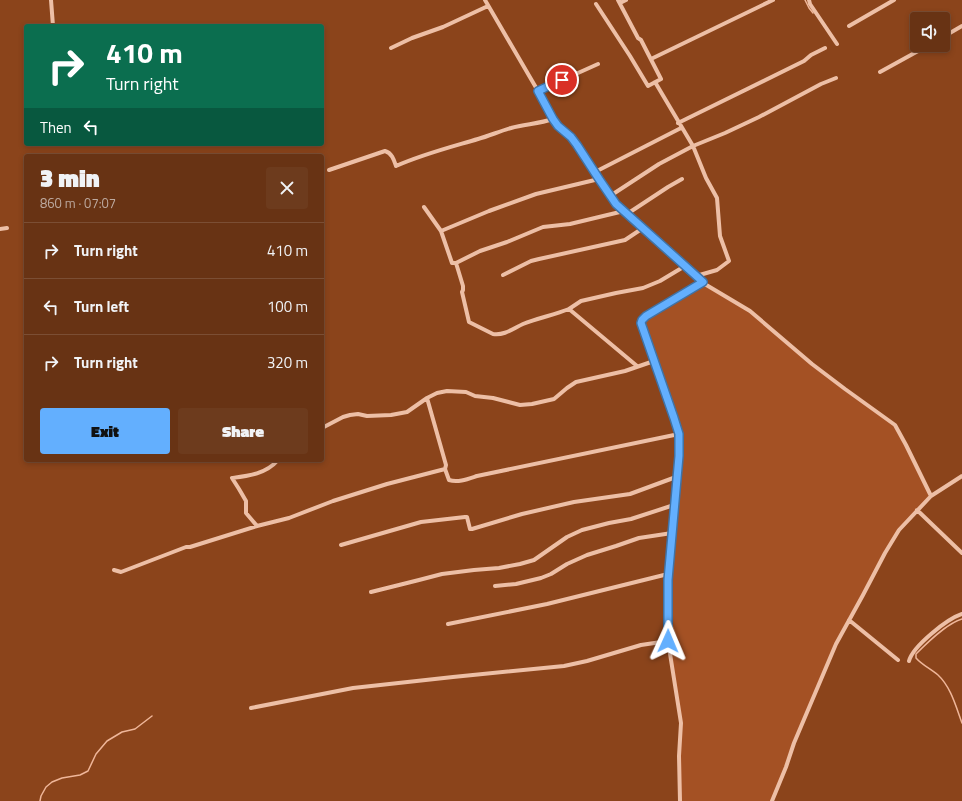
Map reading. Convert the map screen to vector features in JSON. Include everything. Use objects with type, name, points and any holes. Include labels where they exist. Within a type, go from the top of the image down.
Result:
[{"type":"street","points":[[51,0],[53,24]]},
{"type":"street","points":[[485,0],[553,119],[558,126],[571,137],[616,204],[703,282],[750,311],[812,364],[895,425],[930,496]]},
{"type":"street","points":[[596,4],[648,86],[661,79],[619,2],[626,0]]},
{"type":"street","points":[[651,59],[773,0]]},
{"type":"street","points":[[809,0],[810,4],[837,44]]},
{"type":"street","points":[[850,26],[894,0]]},
{"type":"street","points":[[390,48],[443,27],[488,6]]},
{"type":"street","points":[[950,33],[962,26]]},
{"type":"street","points":[[678,123],[763,81],[825,48]]},
{"type":"street","points":[[880,72],[916,52]]},
{"type":"street","points":[[538,91],[598,64]]},
{"type":"street","points":[[610,196],[659,164],[693,146],[725,133],[836,78]]},
{"type":"street","points":[[655,82],[693,146],[706,178],[717,198],[720,236],[729,261],[718,270],[696,276]]},
{"type":"street","points":[[329,170],[385,150],[392,155],[396,166],[436,151],[447,149],[455,145],[511,128],[553,119]]},
{"type":"street","points":[[595,172],[681,128]]},
{"type":"street","points":[[441,231],[488,211],[536,194],[599,179]]},
{"type":"street","points":[[424,207],[441,231],[452,263],[456,263],[480,251],[543,228],[626,213],[682,180]]},
{"type":"street","points":[[0,229],[7,228]]},
{"type":"street","points":[[503,275],[539,259],[625,240],[643,228]]},
{"type":"street","points":[[456,263],[463,286],[462,292],[470,322],[496,335],[569,309],[581,301],[643,288],[660,282],[685,266]]},
{"type":"street","points":[[680,801],[679,756],[681,724],[668,641],[668,574],[679,456],[679,434],[641,323],[646,316],[703,282]]},
{"type":"street","points":[[569,309],[637,366]]},
{"type":"street","points":[[324,427],[350,415],[391,415],[407,412],[437,393],[466,392],[475,396],[493,398],[520,405],[532,404],[554,399],[576,382],[625,371],[654,361]]},
{"type":"street","points":[[427,398],[446,466],[445,469],[448,480],[453,481],[460,481],[477,476],[679,434]]},
{"type":"street","points":[[257,526],[246,513],[246,501],[232,478],[258,474],[274,465],[276,462]]},
{"type":"street","points":[[114,570],[121,572],[186,548],[257,526],[289,518],[334,501],[387,484],[445,469]]},
{"type":"street","points":[[772,801],[825,667],[885,553],[899,530],[930,496],[962,476]]},
{"type":"street","points":[[342,545],[421,522],[467,517],[470,529],[472,529],[522,514],[574,502],[630,494],[676,477]]},
{"type":"street","points":[[371,592],[442,574],[499,568],[534,560],[566,537],[582,530],[630,519],[674,505]]},
{"type":"street","points":[[918,510],[962,553]]},
{"type":"street","points":[[495,586],[516,584],[541,578],[587,555],[638,538],[672,533]]},
{"type":"street","points":[[448,624],[547,604],[668,574]]},
{"type":"street","points":[[909,661],[913,651],[924,639],[954,617],[962,614]]},
{"type":"street","points":[[849,620],[898,660]]},
{"type":"street","points":[[251,708],[353,688],[564,666],[587,661],[641,645],[668,641]]},
{"type":"shaded area","points":[[703,283],[739,304],[812,364],[895,425],[931,496],[899,530],[836,643],[772,801],[680,801],[681,723],[668,641],[668,580],[679,434],[641,320]]},
{"type":"waterway","points":[[805,0],[813,13]]},
{"type":"waterway","points":[[962,619],[944,629],[916,654],[916,658],[918,660],[943,680],[953,698],[962,723]]},
{"type":"waterway","points":[[40,801],[46,787],[52,782],[62,778],[80,775],[88,771],[96,754],[107,741],[122,732],[135,729],[152,716]]},
{"type":"route","points":[[562,80],[538,91],[553,119],[577,145],[616,204],[703,282],[646,316],[641,323],[679,434],[679,456],[668,580],[668,641]]}]
